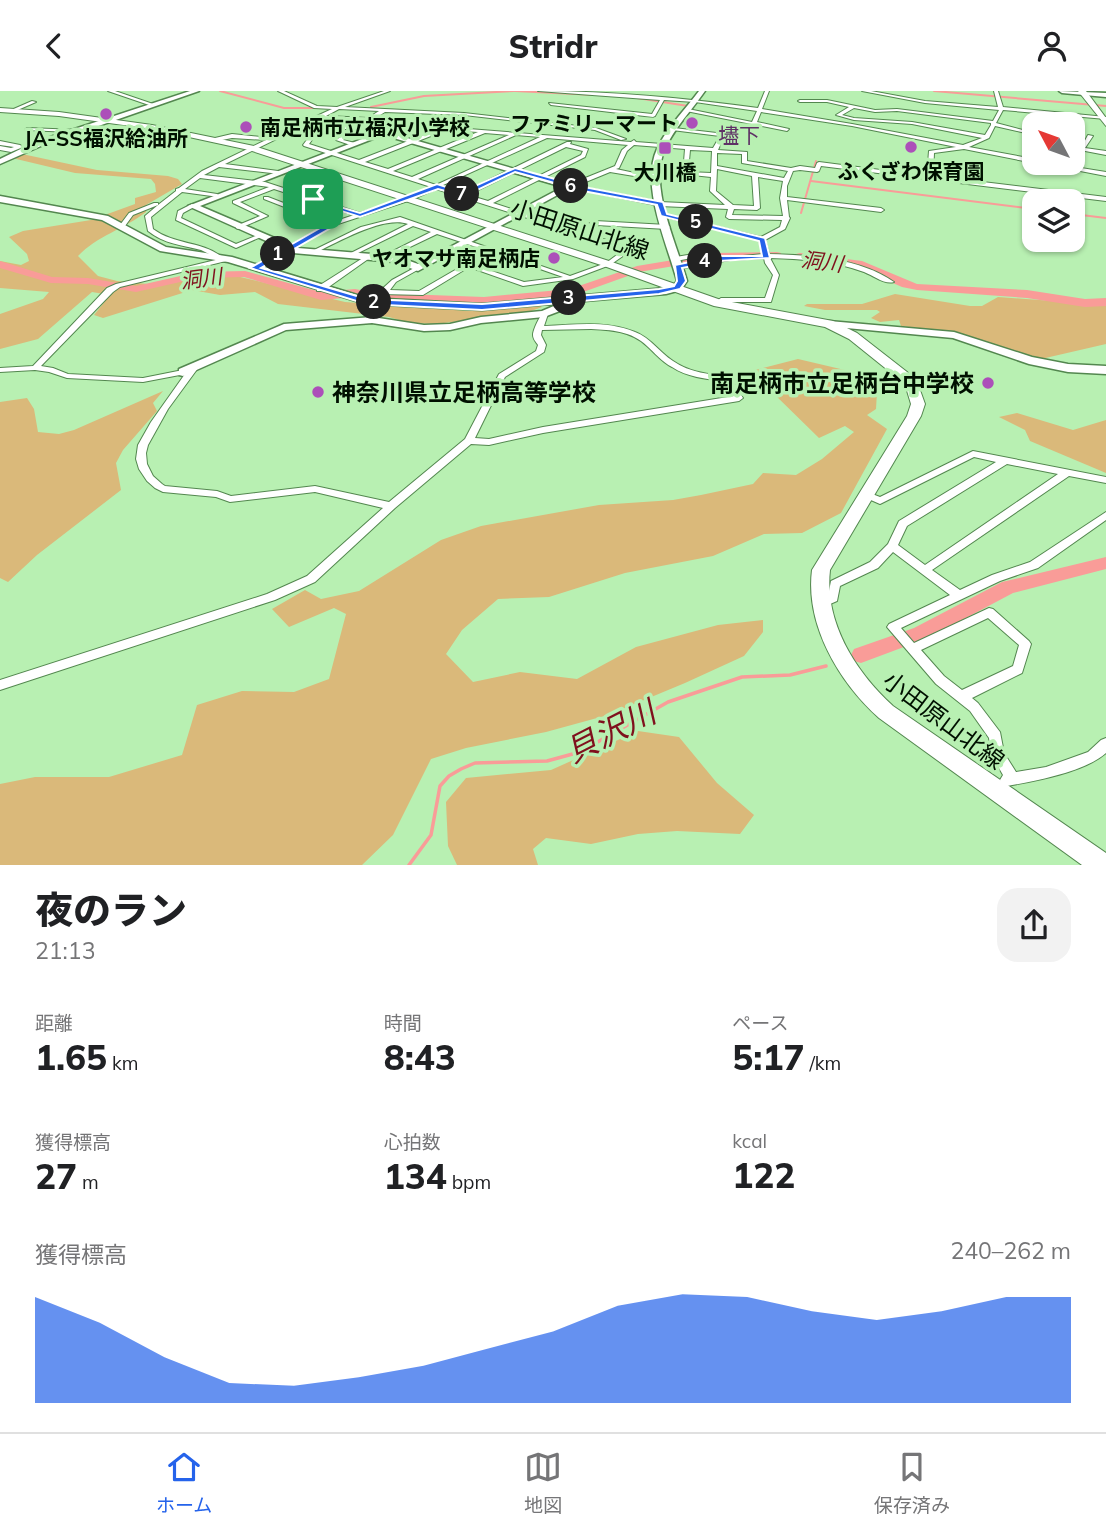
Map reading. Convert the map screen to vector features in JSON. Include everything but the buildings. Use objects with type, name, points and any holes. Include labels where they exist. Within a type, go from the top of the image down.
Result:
[{"type":"main road","points":[[1083,92],[1105,120]]},
{"type":"main road","name":"小田原山北線","points":[[0,110],[107,120],[217,139],[251,148],[609,264],[718,303],[829,324],[853,336],[903,374],[916,393],[918,404],[914,416],[821,570],[818,587],[821,604],[847,667],[858,684],[886,712],[1102,865]]},
{"type":"street","points":[[110,91],[154,105]]},
{"type":"street","points":[[0,162],[16,153],[74,131],[196,91]]},
{"type":"street","points":[[280,91],[314,107],[437,112],[596,129],[634,142]]},
{"type":"street","points":[[224,258],[211,251],[174,244],[150,230],[147,224],[150,213],[197,176],[268,139],[340,107],[388,91]]},
{"type":"street","points":[[540,91],[662,101],[695,101],[759,110],[844,123],[1022,160]]},
{"type":"street","points":[[0,199],[105,218],[123,225],[155,246],[224,258],[366,302],[474,307],[646,293],[677,288],[682,281],[660,204],[656,160],[674,129],[702,91]]},
{"type":"street","points":[[754,123],[767,91]]},
{"type":"street","points":[[864,91],[904,99],[1105,120]]},
{"type":"street","points":[[904,91],[904,99]]},
{"type":"street","points":[[930,178],[931,152],[961,148],[987,137],[1001,110],[996,91]]},
{"type":"street","points":[[1062,91],[1106,95]]},
{"type":"street","points":[[822,97],[830,98],[831,102]]},
{"type":"street","points":[[551,104],[653,116],[662,101]]},
{"type":"street","points":[[800,101],[831,102],[852,107],[993,123],[1022,131]]},
{"type":"street","points":[[11,111],[34,102]]},
{"type":"street","points":[[852,107],[838,114],[854,119],[912,123],[987,137]]},
{"type":"street","points":[[353,144],[338,140],[384,109]]},
{"type":"street","points":[[688,110],[787,130]]},
{"type":"street","points":[[418,125],[437,112]]},
{"type":"street","points":[[319,117],[370,120]]},
{"type":"street","points":[[730,125],[742,121]]},
{"type":"street","points":[[292,128],[418,125],[634,142],[745,153],[744,162],[791,170],[817,170],[819,164],[1106,199]]},
{"type":"street","points":[[318,128],[306,145],[630,249],[609,264],[571,278],[523,284],[469,265]]},
{"type":"street","points":[[359,162],[447,128]]},
{"type":"street","points":[[27,129],[175,131]]},
{"type":"street","points":[[674,129],[723,135],[715,150],[713,191],[731,207]]},
{"type":"street","points":[[713,133],[720,129]]},
{"type":"street","points":[[389,171],[486,131]]},
{"type":"street","points":[[260,236],[236,246],[178,219],[180,212],[192,206],[383,133],[570,186],[660,204],[757,208],[755,175]]},
{"type":"street","points":[[413,179],[516,133]]},
{"type":"street","points":[[254,268],[333,224],[409,199],[547,136]]},
{"type":"street","points":[[1085,142],[1090,136]]},
{"type":"street","points":[[463,194],[580,138]]},
{"type":"street","points":[[217,139],[268,139]]},
{"type":"street","points":[[493,251],[420,293],[384,292],[394,281],[466,241],[570,186],[617,167],[625,150],[634,142]]},
{"type":"street","points":[[489,203],[583,156],[586,150],[566,145]]},
{"type":"street","points":[[688,147],[685,173],[713,171],[784,180]]},
{"type":"street","points":[[0,148],[16,153]]},
{"type":"street","points":[[1085,150],[1106,153]]},
{"type":"street","points":[[218,165],[278,173]]},
{"type":"street","points":[[610,170],[656,179]]},
{"type":"street","points":[[664,215],[762,239],[780,231],[787,218],[783,198],[784,180],[791,170]]},
{"type":"street","points":[[1085,170],[1106,174]]},
{"type":"street","points":[[197,176],[274,187],[383,223]]},
{"type":"street","points":[[238,226],[265,216],[235,202],[274,187]]},
{"type":"street","points":[[123,225],[131,214],[181,189],[216,196]]},
{"type":"street","points":[[276,203],[298,194]]},
{"type":"street","points":[[266,198],[333,224]]},
{"type":"street","points":[[783,198],[881,210]]},
{"type":"street","points":[[291,209],[313,199]]},
{"type":"street","points":[[192,206],[288,247],[311,253],[396,260],[418,268]]},
{"type":"street","points":[[731,207],[729,217],[787,218]]},
{"type":"street","points":[[311,253],[363,228],[400,219],[571,278]]},
{"type":"street","points":[[348,255],[414,223]]},
{"type":"street","points":[[578,231],[595,223],[667,227]]},
{"type":"street","points":[[383,258],[436,231]]},
{"type":"street","points":[[718,303],[721,300],[768,300],[776,275],[762,239]]},
{"type":"street","points":[[677,263],[766,255],[836,262],[867,269],[891,282]]},
{"type":"street","points":[[320,289],[368,257]]},
{"type":"street","points":[[35,368],[110,290],[118,285],[224,258]]},
{"type":"street","points":[[0,370],[35,368],[95,379],[143,380],[188,370],[284,327],[372,320],[438,328],[544,314],[571,303],[629,298],[646,293]]},
{"type":"street","points":[[0,685],[300,586],[311,579],[391,506],[469,441],[502,376],[540,352],[542,345],[537,335],[544,314]]},
{"type":"street","points":[[829,324],[954,335],[1029,361],[1068,368],[1106,370]]},
{"type":"street","points":[[469,441],[489,442],[543,430],[739,398],[727,379],[688,372],[669,362],[641,337],[630,333],[582,326],[538,328]]},
{"type":"street","points":[[188,370],[140,450],[143,470],[157,486],[163,489],[217,494],[230,499],[315,489],[391,506]]},
{"type":"street","points":[[867,495],[880,501],[970,454],[1106,480]]},
{"type":"street","points":[[821,604],[833,598],[835,584],[870,568],[892,546],[903,524],[1004,461]]},
{"type":"street","points":[[925,570],[1066,473]]},
{"type":"street","points":[[1011,777],[998,754],[992,731],[962,696],[940,680],[893,628],[996,577],[1034,565],[1106,515]]},
{"type":"street","points":[[892,546],[959,596]]},
{"type":"street","points":[[913,649],[989,612],[1025,644],[1018,669],[962,696]]},
{"type":"street","points":[[997,790],[1011,777],[1046,773],[1093,756],[1106,744]]},
{"type":"shaded area","points":[[22,154],[97,170],[168,176],[178,179],[182,184],[146,205],[146,212],[94,243],[78,256],[98,276],[148,284],[211,270],[345,302],[469,311],[538,304],[542,307],[526,313],[436,324],[409,323],[389,317],[278,304],[255,292],[220,295],[192,290],[103,318],[94,315],[110,295],[92,292],[38,339],[0,349],[0,314],[43,299],[49,292],[0,288],[0,261],[21,265],[29,261],[27,254],[9,237],[23,231],[91,220],[135,204],[135,198],[156,192],[151,179],[75,173],[12,158]]},
{"type":"shaded area","points":[[895,294],[970,306],[982,306],[998,297],[1106,305],[1106,344],[1041,359],[943,331],[901,326],[899,320],[880,322],[871,318],[880,312],[877,310],[825,310],[804,306],[862,304]]},
{"type":"shaded area","points":[[798,359],[866,375],[877,392],[876,409],[867,415],[887,429],[841,513],[802,533],[764,534],[713,556],[625,573],[549,597],[498,599],[462,630],[446,654],[473,682],[520,672],[577,679],[636,647],[718,625],[763,620],[763,632],[744,656],[608,715],[546,732],[466,748],[431,759],[393,835],[362,865],[0,865],[0,784],[35,777],[109,777],[182,755],[197,705],[242,691],[294,692],[329,679],[346,614],[334,608],[289,627],[272,609],[305,590],[321,599],[359,591],[441,540],[481,526],[599,505],[673,500],[701,495],[753,484],[763,473],[796,475],[822,459],[854,432],[845,426],[819,438],[772,392],[740,395],[728,377]]},
{"type":"shaded area","points":[[163,391],[153,403],[157,411],[123,450],[116,463],[121,490],[37,555],[8,582],[0,578],[0,402],[27,398],[34,409],[38,432],[59,434]]},
{"type":"shaded area","points":[[1017,413],[1073,430],[1106,420],[1106,473],[1030,441],[1025,430],[999,417]]},
{"type":"shaded area","points":[[638,731],[679,737],[717,783],[754,815],[740,834],[677,831],[638,834],[591,844],[546,838],[533,849],[538,865],[457,865],[448,846],[446,802],[466,778],[551,770]]},
{"type":"waterway","points":[[220,91],[284,108],[316,108]]},
{"type":"waterway","points":[[371,107],[424,96],[514,91]]},
{"type":"waterway","points":[[515,91],[596,95]]},
{"type":"waterway","points":[[934,91],[1106,106]]},
{"type":"waterway","points":[[637,98],[688,106]]},
{"type":"waterway","points":[[801,213],[816,161]]},
{"type":"waterway","points":[[811,181],[1022,207]]},
{"type":"waterway","points":[[1085,215],[1106,218]]},
{"type":"waterway","name":"洞川","points":[[0,264],[51,280],[88,281],[136,289],[198,275],[245,274],[321,296],[355,293],[376,297],[484,301],[572,292],[637,269],[715,256],[777,255]]},
{"type":"waterway","name":"洞川","points":[[800,256],[858,263],[917,287],[1027,294],[1085,303],[1106,302]]},
{"type":"waterway","name":"貝沢川","points":[[861,655],[921,633],[1008,587],[1106,563]]},
{"type":"waterway","name":"貝沢川","points":[[409,865],[431,835],[440,786],[449,776],[461,769],[475,763],[547,761],[580,752],[668,702],[742,677],[790,675],[826,666]]},
{"type":"place","name":"JA-SS福沢給油所","points":[[106,114]]},
{"type":"place","name":"ファミリーマート","points":[[692,123]]},
{"type":"place","name":"南足柄市立福沢小学校","points":[[246,127]]},
{"type":"place","name":"ふくざわ保育園","points":[[911,147]]},
{"type":"place","name":"大川橋","points":[[665,148]]},
{"type":"place","name":"ヤオマサ南足柄店","points":[[554,258]]},
{"type":"place","name":"南足柄市立足柄台中学校","points":[[988,383]]},
{"type":"place","name":"神奈川県立足柄高等学校","points":[[318,392]]},
{"type":"district","name":"壗下","points":[[739,135]]},
{"type":"route","points":[[515,170],[583,189],[660,204],[664,215],[673,215],[762,239],[766,258],[719,259],[678,267],[682,281],[677,288],[659,292],[482,307],[366,302],[254,268],[333,224],[291,209],[313,199],[360,215],[409,199],[437,186],[463,194],[515,170]]}]
